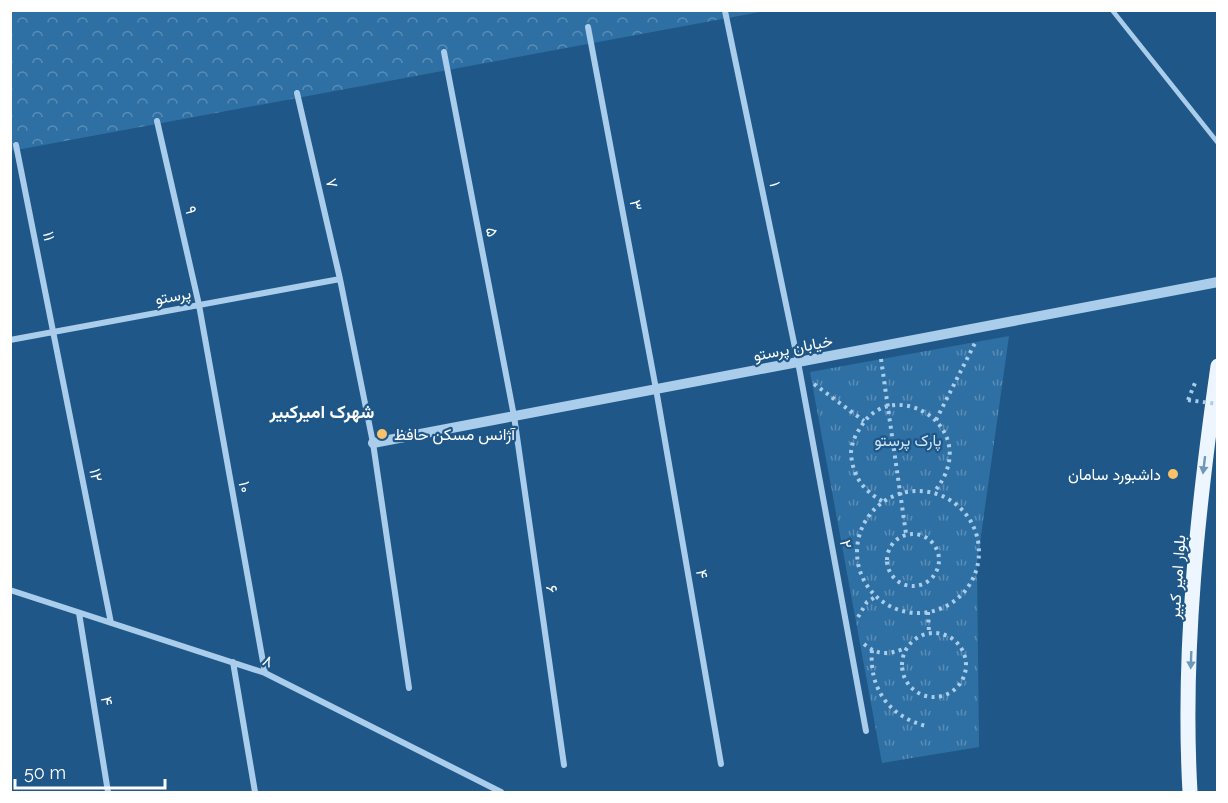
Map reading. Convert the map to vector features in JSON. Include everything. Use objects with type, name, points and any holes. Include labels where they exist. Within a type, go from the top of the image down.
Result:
[{"type":"main road","name":"بلوار امیر کبیر","points":[[1190,792],[1188,749],[1194,596],[1203,475],[1218,366]]},
{"type":"street","name":"۱","points":[[725,11],[798,362]]},
{"type":"street","name":"۳","points":[[588,27],[656,389]]},
{"type":"street","name":"۵","points":[[444,52],[514,416]]},
{"type":"street","name":"۷","points":[[297,93],[340,279],[373,443]]},
{"type":"street","name":"۹","points":[[157,121],[199,305]]},
{"type":"street","name":"۱۱","points":[[16,145],[55,332]]},
{"type":"street","name":"پرستو","points":[[10,340],[340,279]]},
{"type":"street","name":"خیابان پرستو","points":[[373,443],[1218,282]]},
{"type":"street","name":"۱۰","points":[[199,305],[265,673]]},
{"type":"street","name":"۱۲","points":[[55,332],[111,623]]},
{"type":"street","name":"۲","points":[[798,362],[866,731]]},
{"type":"street","name":"۴","points":[[656,389],[721,764]]},
{"type":"street","name":"۶","points":[[514,416],[564,765]]},
{"type":"street","points":[[373,443],[409,687]]},
{"type":"street","name":"۸","points":[[10,590],[265,673],[501,792]]},
{"type":"street","name":"۴","points":[[79,614],[108,792]]},
{"type":"street","points":[[233,662],[255,792]]},
{"type":"lane","points":[[1112,10],[1218,143]]},
{"type":"path","points":[[936,420],[984,327]]},
{"type":"path","points":[[880,347],[906,534]]},
{"type":"path","points":[[800,375],[864,421]]},
{"type":"path","points":[[1195,383],[1188,400],[1218,404]]},
{"type":"path","points":[[882,501],[868,493],[858,481],[852,466],[851,450],[855,434],[864,421],[888,406],[908,406],[923,411],[936,420],[945,433],[950,449],[950,465],[944,480],[933,492]]},
{"type":"path","points":[[916,490],[933,492],[950,500],[964,512],[974,528],[978,545],[977,564],[971,581],[960,595],[945,606],[928,612],[910,612],[892,608],[866,584],[858,567],[857,549],[860,531],[869,515],[882,501],[900,493],[916,490]]},
{"type":"path","points":[[906,534],[922,535],[935,545],[940,561],[934,576],[921,586],[904,585],[891,575],[886,559],[892,543],[906,534]]},
{"type":"path","points":[[857,621],[860,610],[877,596]]},
{"type":"path","points":[[928,612],[929,633]]},
{"type":"path","points":[[861,639],[877,653],[891,654],[904,649],[912,640],[929,633],[948,635],[958,643],[965,654],[966,667],[963,679],[955,689],[944,695],[932,697],[915,690],[903,675],[904,649]]},
{"type":"path","points":[[872,650],[871,664],[879,693],[898,715],[926,726]]},
{"type":"green space","points":[[11,11],[766,11],[11,151]]},
{"type":"green space","name":"پارک پرستو","points":[[1009,336],[977,564],[979,747],[882,763],[810,372]]},
{"type":"place","name":"آژانس مسکن حافظ","points":[[382,434]]},
{"type":"place","name":"داشبورد سامان","points":[[1173,474]]},
{"type":"district","name":"شهرک امیرکبیر","points":[[322,411]]}]
